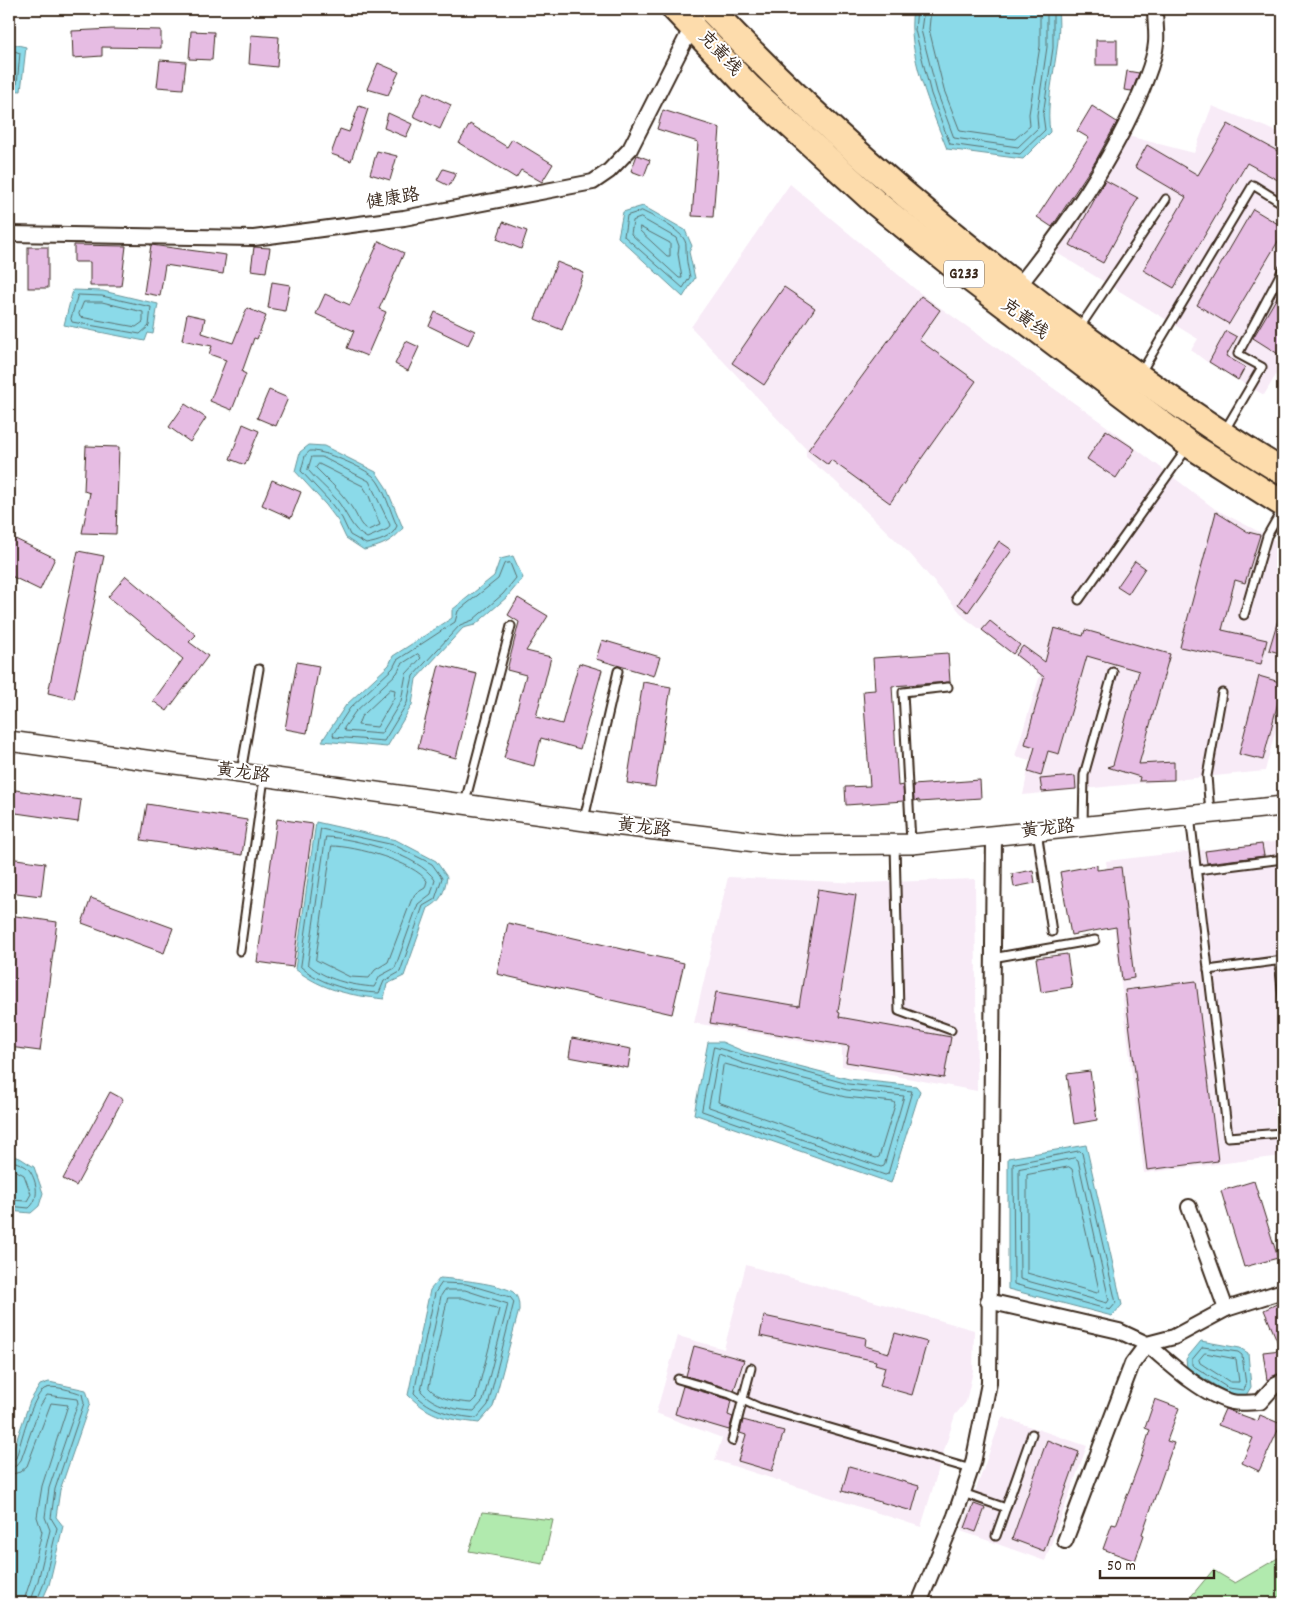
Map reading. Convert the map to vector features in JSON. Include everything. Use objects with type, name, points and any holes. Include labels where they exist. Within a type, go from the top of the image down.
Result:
[{"type":"highway","name":"克黄线","points":[[675,9],[697,18],[757,95],[876,204],[960,271],[1190,445],[1283,504]]},
{"type":"highway","name":"克黄线","points":[[710,9],[762,64],[829,128],[891,183],[1017,288],[1222,436],[1283,472]]},
{"type":"main road","name":"黄龙路","points":[[9,741],[583,821],[782,846],[903,844],[1283,806]]},
{"type":"street","points":[[1017,288],[1043,256],[1080,201],[1116,143],[1134,108],[1152,64],[1156,43],[1155,9]]},
{"type":"street","name":"健康路","points":[[9,234],[254,238],[404,218],[593,182],[609,171],[630,149],[697,18]]},
{"type":"street","points":[[919,1603],[971,1469],[989,1383],[988,1301],[994,836]]},
{"type":"street","points":[[1188,1207],[1226,1309]]},
{"type":"street","points":[[1065,1541],[1132,1364],[1147,1344],[1174,1338],[1226,1309],[1283,1291]]},
{"type":"street","points":[[988,1301],[1119,1332],[1147,1344],[1174,1368],[1210,1392],[1233,1403],[1260,1402],[1276,1384],[1283,1381]]},
{"type":"lane","points":[[1138,377],[1253,185],[1282,204]]},
{"type":"lane","points":[[1076,331],[1166,199]]},
{"type":"lane","points":[[1222,436],[1262,367],[1238,354],[1283,269]]},
{"type":"lane","points":[[1079,600],[1190,445]]},
{"type":"lane","points":[[1244,615],[1266,536],[1283,508]]},
{"type":"lane","points":[[464,804],[511,626]]},
{"type":"lane","points":[[241,774],[259,669]]},
{"type":"lane","points":[[583,821],[618,671]]},
{"type":"lane","points":[[1082,827],[1084,775],[1114,672]]},
{"type":"lane","points":[[948,687],[903,692],[903,844],[899,1011],[951,1030]]},
{"type":"lane","points":[[1210,814],[1207,776],[1222,693]]},
{"type":"lane","points":[[240,951],[264,777]]},
{"type":"lane","points":[[1190,816],[1228,1137],[1283,1133]]},
{"type":"lane","points":[[1037,832],[1052,932]]},
{"type":"lane","points":[[1196,870],[1283,859]]},
{"type":"lane","points":[[992,958],[1095,940]]},
{"type":"lane","points":[[1208,970],[1281,961],[1283,998]]},
{"type":"lane","points":[[732,1440],[751,1368]]},
{"type":"lane","points":[[678,1380],[743,1400],[758,1408],[971,1469]]},
{"type":"lane","points":[[996,1536],[1032,1434]]},
{"type":"lane","points":[[963,1492],[1006,1508]]},
{"type":"shaded area","points":[[1212,106],[1283,134],[1283,363],[1264,395],[1207,362],[1191,350],[1198,339],[1057,253],[1128,136],[1194,153]]},
{"type":"shaded area","points":[[790,184],[920,293],[1105,425],[1215,509],[1283,544],[1283,701],[1265,771],[1023,795],[1030,760],[1015,756],[1040,675],[965,618],[911,555],[834,480],[806,457],[806,449],[691,327]]},
{"type":"shaded area","points":[[1283,841],[1283,1156],[1144,1173],[1106,861]]},
{"type":"shaded area","points":[[728,877],[861,883],[975,879],[977,1091],[842,1066],[842,1048],[694,1023]]},
{"type":"shaded area","points":[[746,1265],[974,1330],[973,1371],[966,1402],[955,1415],[921,1527],[715,1460],[722,1438],[656,1413],[678,1336],[724,1349]]},
{"type":"shaded area","points":[[1002,1417],[1087,1446],[1045,1561],[961,1531]]},
{"type":"green space","points":[[482,1512],[553,1520],[543,1564],[469,1551]]},
{"type":"green space","points":[[1283,1555],[1283,1603],[1189,1603],[1188,1600],[1213,1570],[1235,1583]]},
{"type":"water","points":[[913,9],[1058,9],[1058,40],[1049,101],[1050,132],[1023,159],[947,149],[927,98],[916,62],[913,44]]},
{"type":"water","points":[[9,43],[26,47],[21,91],[9,90]]},
{"type":"water","points":[[643,206],[685,230],[692,246],[689,252],[695,278],[683,297],[618,237],[623,212]]},
{"type":"water","points":[[73,290],[103,291],[158,304],[153,334],[148,333],[145,341],[64,325]]},
{"type":"water","points":[[309,445],[324,446],[376,472],[386,487],[403,528],[395,537],[386,543],[364,550],[346,538],[338,521],[326,505],[295,471],[300,452]]},
{"type":"water","points":[[513,556],[523,578],[507,597],[475,625],[463,628],[416,679],[412,705],[387,747],[322,741],[346,705],[389,665],[393,656],[452,618],[452,610],[494,576],[500,559]]},
{"type":"water","points":[[316,822],[396,840],[436,861],[447,877],[442,895],[428,908],[404,976],[387,984],[384,999],[337,991],[316,982],[295,969]]},
{"type":"water","points":[[708,1042],[722,1042],[745,1052],[849,1079],[916,1086],[920,1091],[891,1183],[694,1114]]},
{"type":"water","points":[[1086,1145],[1122,1305],[1112,1316],[1008,1289],[1008,1158]]},
{"type":"water","points":[[9,1155],[20,1158],[34,1167],[43,1193],[39,1206],[31,1213],[9,1211]]},
{"type":"water","points":[[440,1278],[489,1284],[507,1289],[513,1292],[518,1301],[519,1310],[493,1407],[479,1423],[458,1420],[433,1413],[408,1395],[430,1290]]},
{"type":"water","points":[[1201,1341],[1240,1348],[1248,1353],[1251,1387],[1245,1397],[1226,1392],[1187,1368],[1186,1359]]},
{"type":"water","points":[[49,1382],[86,1390],[90,1403],[60,1490],[56,1517],[63,1526],[49,1585],[41,1603],[9,1603],[9,1462],[30,1401],[40,1385]]},
{"type":"building","points":[[113,29],[161,30],[161,48],[102,47],[102,56],[73,58],[72,31]]},
{"type":"building","points":[[191,31],[214,32],[212,60],[189,59]]},
{"type":"building","points":[[251,35],[279,37],[277,67],[249,64]]},
{"type":"building","points":[[1096,40],[1117,40],[1117,65],[1096,65]]},
{"type":"building","points":[[160,60],[186,62],[183,89],[157,87]]},
{"type":"building","points":[[378,63],[399,72],[388,95],[367,89]]},
{"type":"building","points":[[1127,71],[1139,73],[1132,91],[1124,90]]},
{"type":"building","points":[[424,92],[451,105],[440,129],[413,116]]},
{"type":"building","points":[[359,106],[368,109],[351,161],[331,154],[340,129],[349,132]]},
{"type":"building","points":[[1092,106],[1117,122],[1095,162],[1052,227],[1037,217],[1089,138],[1077,131]]},
{"type":"building","points":[[663,110],[720,128],[713,217],[692,216],[698,142],[657,129]]},
{"type":"building","points":[[388,113],[412,124],[406,137],[384,128]]},
{"type":"building","points":[[470,124],[507,147],[512,139],[553,164],[542,182],[521,170],[516,178],[459,143]]},
{"type":"building","points":[[1228,124],[1283,154],[1283,183],[1247,163],[1174,288],[1143,270],[1186,197],[1135,167],[1147,145],[1198,175]]},
{"type":"building","points":[[377,151],[397,156],[390,180],[370,174]]},
{"type":"building","points":[[637,155],[650,160],[644,176],[631,171]]},
{"type":"building","points":[[443,169],[456,173],[449,186],[437,180]]},
{"type":"building","points":[[1105,180],[1138,198],[1103,263],[1070,245]]},
{"type":"building","points":[[1253,209],[1283,227],[1283,233],[1229,324],[1197,305]]},
{"type":"building","points":[[503,222],[527,231],[521,249],[497,239]]},
{"type":"building","points":[[379,241],[404,253],[379,309],[386,312],[367,356],[347,348],[354,331],[316,314],[325,294],[350,305]]},
{"type":"building","points":[[74,245],[126,246],[121,286],[90,286],[90,262],[74,262]]},
{"type":"building","points":[[151,245],[226,255],[223,274],[165,265],[160,296],[144,293]]},
{"type":"building","points":[[28,247],[48,247],[48,288],[28,288]]},
{"type":"building","points":[[254,247],[270,248],[266,272],[251,270]]},
{"type":"building","points":[[557,262],[584,273],[562,330],[535,319]]},
{"type":"building","points":[[272,282],[290,285],[285,311],[268,308]]},
{"type":"building","points":[[784,287],[815,308],[764,385],[732,363]]},
{"type":"building","points":[[1283,287],[1283,357],[1253,338]]},
{"type":"building","points":[[921,296],[940,310],[919,340],[976,381],[890,503],[831,460],[828,465],[808,450]]},
{"type":"building","points":[[247,308],[266,316],[257,339],[254,338],[242,372],[246,374],[232,410],[210,401],[226,360],[209,354],[212,346],[182,340],[187,314],[205,318],[202,333],[233,343]]},
{"type":"building","points":[[435,312],[475,331],[468,345],[429,326]]},
{"type":"building","points":[[1226,331],[1237,337],[1226,356],[1245,367],[1238,380],[1209,362]]},
{"type":"building","points":[[406,341],[419,347],[408,371],[395,364]]},
{"type":"building","points":[[269,390],[288,398],[276,426],[257,418]]},
{"type":"building","points":[[185,404],[206,418],[190,442],[169,427]]},
{"type":"building","points":[[243,424],[259,431],[245,465],[230,459]]},
{"type":"building","points":[[1106,430],[1135,449],[1116,478],[1087,459]]},
{"type":"building","points":[[86,446],[119,447],[116,534],[82,533],[90,493],[84,491]]},
{"type":"building","points":[[272,480],[301,492],[291,518],[262,505]]},
{"type":"building","points":[[1216,512],[1248,532],[1260,535],[1245,583],[1235,580],[1222,630],[1267,640],[1261,664],[1180,647]]},
{"type":"building","points":[[9,536],[55,558],[40,590],[9,575]]},
{"type":"building","points":[[999,541],[1012,550],[968,612],[958,604]]},
{"type":"building","points":[[78,551],[104,556],[74,699],[48,693]]},
{"type":"building","points":[[1135,561],[1145,568],[1128,594],[1117,587]]},
{"type":"building","points":[[126,576],[196,635],[189,642],[208,656],[167,711],[153,701],[183,659],[108,597]]},
{"type":"building","points":[[518,598],[548,616],[526,651],[551,657],[536,717],[562,724],[579,663],[602,670],[580,749],[541,738],[534,766],[504,758],[526,675],[507,670],[519,622],[508,615]]},
{"type":"building","points":[[1280,613],[1283,614],[1283,654],[1269,650]]},
{"type":"building","points":[[990,621],[1020,645],[1013,654],[982,630]]},
{"type":"building","points":[[1054,628],[1083,636],[1085,630],[1170,654],[1139,764],[1174,762],[1174,780],[1139,781],[1140,777],[1107,767],[1113,765],[1139,671],[1087,656],[1059,754],[1048,751],[1041,776],[1028,772],[1035,747],[1025,744],[1044,677],[1016,655],[1023,646],[1045,662]]},
{"type":"building","points":[[602,640],[660,657],[654,676],[596,659]]},
{"type":"building","points":[[948,653],[950,682],[892,686],[898,786],[903,785],[904,801],[846,805],[845,787],[870,786],[863,691],[875,690],[873,658]]},
{"type":"building","points":[[297,662],[319,666],[307,733],[285,729]]},
{"type":"building","points":[[439,665],[477,674],[456,758],[418,748]]},
{"type":"building","points":[[1259,676],[1283,683],[1263,760],[1239,754]]},
{"type":"building","points":[[643,682],[671,687],[655,787],[627,783]]},
{"type":"building","points":[[1075,776],[1076,789],[1042,792],[1040,779]]},
{"type":"building","points":[[980,780],[981,798],[914,801],[913,785]]},
{"type":"building","points":[[9,789],[81,800],[78,822],[9,812]]},
{"type":"building","points":[[147,804],[247,820],[242,855],[141,840]]},
{"type":"building","points":[[277,819],[313,824],[293,967],[257,962]]},
{"type":"building","points":[[1262,844],[1264,856],[1207,863],[1205,851]]},
{"type":"building","points":[[9,858],[45,863],[41,896],[9,892]]},
{"type":"building","points":[[1097,865],[1097,870],[1121,867],[1134,978],[1122,980],[1116,927],[1071,935],[1060,872]]},
{"type":"building","points":[[1033,870],[1035,883],[1014,887],[1012,874]]},
{"type":"building","points":[[818,889],[856,895],[838,1012],[840,1013],[839,1017],[951,1037],[944,1078],[846,1062],[849,1046],[710,1023],[716,992],[799,1006]]},
{"type":"building","points":[[91,898],[173,928],[164,953],[82,923]]},
{"type":"building","points":[[9,915],[57,922],[40,1051],[9,1047]]},
{"type":"building","points":[[508,923],[684,963],[672,1014],[497,974]]},
{"type":"building","points":[[1067,954],[1072,987],[1041,992],[1036,958]]},
{"type":"building","points":[[1196,981],[1218,1161],[1147,1170],[1125,990]]},
{"type":"building","points":[[572,1038],[631,1049],[628,1068],[569,1057]]},
{"type":"building","points":[[1090,1071],[1097,1120],[1074,1124],[1067,1074]]},
{"type":"building","points":[[110,1092],[123,1099],[76,1186],[63,1179]]},
{"type":"building","points":[[1254,1181],[1278,1258],[1244,1267],[1221,1191]]},
{"type":"building","points":[[1283,1301],[1283,1372],[1267,1380],[1263,1352],[1281,1350],[1264,1310]]},
{"type":"building","points":[[764,1316],[866,1338],[865,1346],[889,1353],[895,1333],[927,1342],[912,1395],[880,1386],[885,1367],[875,1364],[876,1361],[760,1336]]},
{"type":"building","points":[[694,1346],[744,1360],[734,1390],[686,1376]]},
{"type":"building","points":[[683,1386],[731,1400],[728,1415],[733,1417],[729,1430],[675,1414]]},
{"type":"building","points":[[1155,1399],[1179,1408],[1167,1441],[1174,1443],[1142,1534],[1144,1535],[1135,1561],[1103,1549],[1112,1524],[1116,1525],[1140,1461],[1150,1430],[1145,1428]]},
{"type":"building","points":[[1225,1409],[1258,1421],[1260,1415],[1281,1424],[1259,1471],[1242,1463],[1253,1438],[1218,1425]]},
{"type":"building","points":[[743,1420],[784,1431],[772,1471],[738,1461],[746,1435],[740,1433]]},
{"type":"building","points":[[1047,1440],[1079,1452],[1044,1551],[1012,1539]]},
{"type":"building","points":[[849,1466],[919,1486],[912,1511],[842,1491]]},
{"type":"building","points":[[974,1504],[985,1508],[976,1532],[965,1528]]}]
